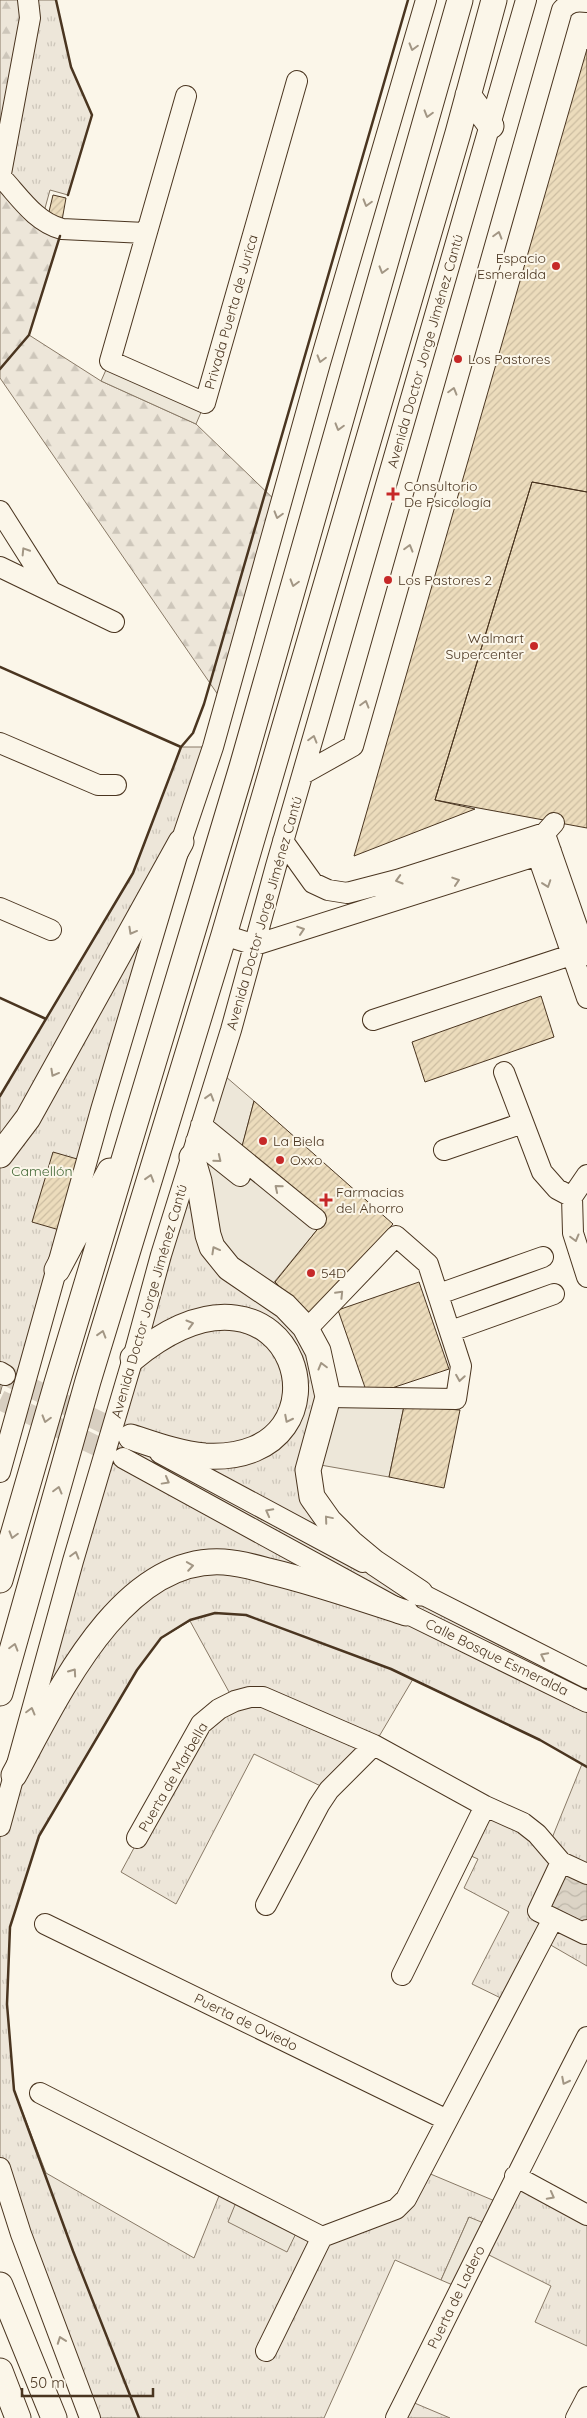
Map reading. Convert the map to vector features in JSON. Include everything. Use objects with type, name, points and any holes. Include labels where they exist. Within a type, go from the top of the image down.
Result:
[{"type":"main road","points":[[0,1580],[56,1383],[244,758],[460,0]]},
{"type":"main road","name":"Avenida Doctor Jorge Jiménez Cantú","points":[[0,1693],[88,1381],[224,935],[494,0]]},
{"type":"main road","points":[[468,95],[491,126]]},
{"type":"main road","points":[[0,1154],[28,1118],[182,842]]},
{"type":"main road","points":[[56,1270],[135,1124]]},
{"type":"main road","points":[[196,1141],[199,1181],[208,1235],[216,1252],[229,1268],[285,1306],[307,1330],[318,1352],[328,1397],[308,1470],[312,1497],[328,1521],[375,1563],[413,1603]]},
{"type":"main road","points":[[126,1443],[206,1456],[235,1454],[252,1449],[279,1433],[287,1422],[296,1393],[291,1365],[278,1338],[254,1322],[233,1317],[207,1320],[182,1326],[154,1341],[134,1358]]},
{"type":"main road","points":[[14,1775],[67,1680],[106,1624],[140,1590],[172,1570],[221,1561],[413,1603]]},
{"type":"main road","points":[[0,2285],[54,2418]]},
{"type":"main road","points":[[0,2371],[18,2418]]},
{"type":"street","points":[[28,0],[30,18],[0,178],[32,212],[51,226],[62,229],[145,233]]},
{"type":"street","points":[[0,1472],[104,1100],[182,842],[213,747],[320,363],[426,0]]},
{"type":"street","name":"Avenida Doctor Jorge Jiménez Cantú","points":[[0,1826],[73,1562],[134,1358],[161,1255],[255,945],[283,841],[526,0]]},
{"type":"street","points":[[303,774],[353,746],[562,10],[568,4],[575,1],[587,2]]},
{"type":"street","name":"Privada Puerta de Jurica","points":[[186,96],[145,233],[110,361],[205,403],[297,81]]},
{"type":"street","points":[[0,512],[50,590]]},
{"type":"street","points":[[0,567],[114,622]]},
{"type":"street","points":[[0,743],[98,785],[116,785]]},
{"type":"street","points":[[224,935],[255,945],[543,836]]},
{"type":"street","points":[[283,841],[313,883],[328,890],[347,893],[543,836]]},
{"type":"street","points":[[543,836],[579,955],[587,998]]},
{"type":"street","points":[[0,908],[51,930]]},
{"type":"street","points":[[373,1020],[579,955]]},
{"type":"street","points":[[504,1072],[542,1172],[557,1189],[572,1197]]},
{"type":"street","points":[[444,1150],[523,1123]]},
{"type":"street","points":[[196,1141],[240,1176]]},
{"type":"street","points":[[196,1141],[316,1219]]},
{"type":"street","points":[[587,1174],[572,1197],[573,1233],[587,1277]]},
{"type":"street","points":[[307,1330],[396,1236],[428,1264],[462,1366],[456,1399],[328,1397]]},
{"type":"street","points":[[439,1294],[543,1257]]},
{"type":"street","points":[[451,1331],[554,1294]]},
{"type":"street","points":[[126,1443],[413,1603]]},
{"type":"street","name":"Calle Bosque Esmeralda","points":[[413,1603],[587,1678]]},
{"type":"street","name":"Calle Bosque Esmeralda","points":[[413,1603],[587,1702]]},
{"type":"street","name":"Puerta de Marbella","points":[[137,1838],[201,1724],[219,1709],[234,1701],[250,1697],[263,1697],[374,1745],[485,1806],[523,1823],[537,1834],[561,1862]]},
{"type":"street","points":[[266,1905],[319,1805],[329,1790],[374,1745]]},
{"type":"street","points":[[402,1975],[485,1806]]},
{"type":"street","points":[[586,1872],[561,1862],[538,1911],[585,1934],[587,1930]]},
{"type":"street","points":[[266,2351],[322,2236],[396,2209],[406,2199],[553,1919]]},
{"type":"street","name":"Puerta de Oviedo","points":[[45,1924],[447,2120]]},
{"type":"street","name":"Puerta de Ladero","points":[[396,2418],[462,2289],[515,2176],[587,2037]]},
{"type":"street","points":[[40,2093],[322,2236]]},
{"type":"street","points":[[0,2168],[21,2234],[90,2418]]},
{"type":"street","points":[[515,2176],[587,2215]]},
{"type":"street","points":[[576,2418],[587,2397]]},
{"type":"green space","points":[[0,0],[28,0],[1,177],[62,229],[29,335],[101,381],[196,424],[281,506],[225,705],[0,378]]},
{"type":"green space","points":[[28,0],[56,0],[71,67],[92,115],[68,195],[50,190],[42,219],[1,177]]},
{"type":"green space","name":"Camellón","points":[[181,747],[213,747],[24,1385],[5,1375],[0,1394],[0,1096],[133,873]]},
{"type":"green space","points":[[192,1157],[285,1306],[324,1374],[308,1470],[351,1543],[587,1678],[587,1966],[542,1940],[509,2002],[472,1984],[509,1912],[464,1888],[478,1859],[462,1852],[485,1806],[548,1848],[582,1764],[540,1740],[413,1679],[374,1745],[329,1790],[254,1754],[176,1904],[121,1872],[201,1724],[234,1701],[190,1621],[161,1638],[137,1670],[39,1836],[10,1927],[7,2004],[14,2090],[46,2173],[194,2258],[223,2186],[322,2236],[382,2215],[421,2170],[502,2204],[515,2176],[587,2215],[587,2346],[535,2322],[551,2286],[479,2250],[469,2217],[441,2280],[395,2260],[324,2418],[90,2418],[0,2168],[0,1826],[100,1469],[123,1458],[125,1434],[116,1416]]},
{"type":"green space","points":[[405,2399],[450,2418],[396,2418]]},
{"type":"shaded area","points":[[110,361],[205,403],[196,424],[101,381]]},
{"type":"shaded area","points":[[218,1070],[254,1101],[241,1151],[325,1220],[266,1292],[229,1268],[199,1181]]},
{"type":"shaded area","points":[[327,1400],[404,1406],[389,1477],[309,1463]]},
{"type":"shaded area","points":[[239,2195],[300,2225],[287,2252],[228,2222]]},
{"type":"shaded area","points":[[469,2217],[491,2226],[462,2289],[441,2280]]},
{"type":"water","points":[[561,1862],[587,1874],[587,1930],[538,1911]]},
{"type":"building","name":"Espacio Esmeralda","points":[[587,49],[587,492],[532,482],[435,800],[475,809],[354,856]]},
{"type":"building","points":[[53,195],[66,198],[61,226],[47,220]]},
{"type":"building","name":"Walmart Supercenter","points":[[532,482],[587,492],[587,828],[435,800]]},
{"type":"building","points":[[541,996],[554,1037],[425,1082],[412,1042]]},
{"type":"building","points":[[254,1101],[393,1224],[310,1316],[275,1282],[325,1220],[241,1150]]},
{"type":"building","points":[[53,1152],[84,1161],[63,1231],[32,1222]]},
{"type":"building","points":[[419,1282],[449,1369],[368,1396],[338,1310]]},
{"type":"building","points":[[404,1406],[460,1410],[444,1488],[389,1477]]},
{"type":"tunnel","points":[[5,1375],[125,1434]]},
{"type":"tunnel","points":[[0,1400],[120,1457]]},
{"type":"wall","points":[[56,0],[71,67],[92,115],[68,195]]},
{"type":"wall","points":[[0,1096],[133,873],[181,747],[193,733],[204,704],[408,0]]},
{"type":"wall","points":[[0,369],[29,335],[60,236]]},
{"type":"wall","points":[[0,667],[181,747]]},
{"type":"wall","points":[[0,998],[46,1019]]},
{"type":"wall","points":[[139,2418],[73,2251],[14,2090],[7,2004],[10,1927],[39,1836],[137,1670],[161,1638],[190,1620],[215,1613],[246,1615],[391,1669],[540,1740],[587,1767]]},
{"type":"place","name":"Espacio Esmeralda","points":[[556,266]]},
{"type":"place","name":"Los Pastores","points":[[458,359]]},
{"type":"place","name":"Consultorio De Psicología","points":[[393,494]]},
{"type":"place","name":"Los Pastores 2","points":[[388,580]]},
{"type":"place","name":"Walmart Supercenter","points":[[534,646]]},
{"type":"place","name":"La Biela","points":[[263,1141]]},
{"type":"place","name":"Oxxo","points":[[280,1160]]},
{"type":"place","name":"Farmacias del Ahorro","points":[[326,1200]]},
{"type":"place","name":"54D","points":[[311,1273]]}]
